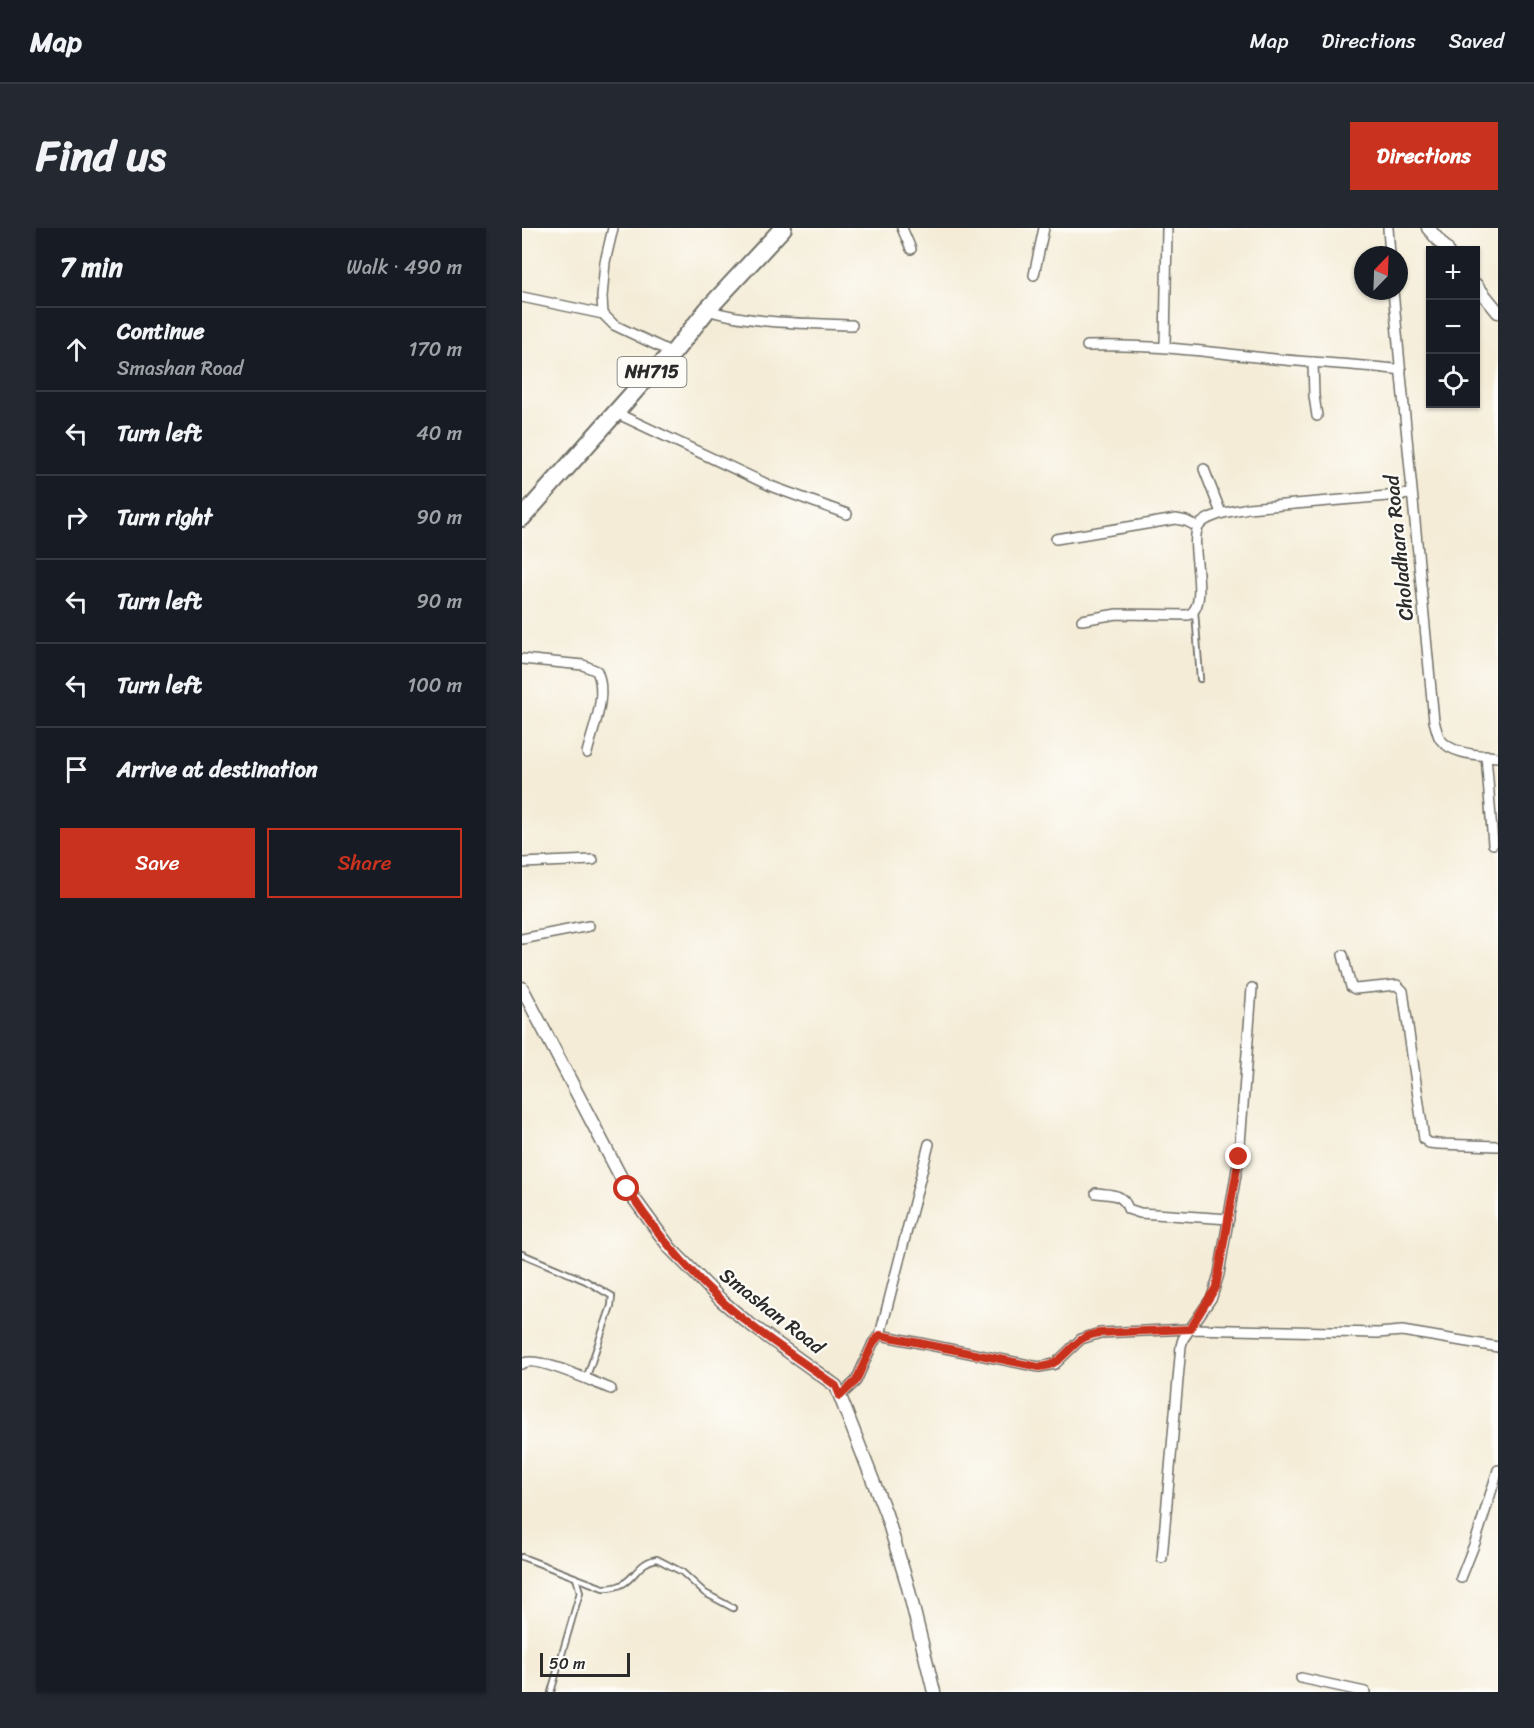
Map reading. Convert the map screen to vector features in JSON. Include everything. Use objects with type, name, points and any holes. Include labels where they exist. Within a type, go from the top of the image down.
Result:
[{"type":"highway","name":"NH715","points":[[522,518],[649,375],[673,353],[707,310],[783,228]]},
{"type":"street","points":[[603,314],[605,262],[613,228]]},
{"type":"street","points":[[902,228],[911,249]]},
{"type":"street","points":[[1034,275],[1044,228]]},
{"type":"street","points":[[1388,228],[1389,246]]},
{"type":"street","points":[[1428,228],[1444,246]]},
{"type":"street","points":[[1165,347],[1167,230]]},
{"type":"street","points":[[1480,290],[1498,312]]},
{"type":"street","points":[[522,297],[603,314],[614,325],[673,353]]},
{"type":"street","name":"Choladhara Road","points":[[1394,300],[1437,732],[1441,740],[1459,751],[1498,757]]},
{"type":"street","points":[[707,310],[761,321],[852,325]]},
{"type":"street","points":[[1087,346],[1165,347],[1401,370]]},
{"type":"street","points":[[1313,362],[1317,416]]},
{"type":"street","points":[[616,413],[773,487],[847,514]]},
{"type":"street","points":[[1204,469],[1221,513]]},
{"type":"street","points":[[1082,620],[1123,614],[1188,615],[1195,611],[1198,593],[1198,527],[1221,513],[1248,508],[1412,494]]},
{"type":"street","points":[[1056,540],[1176,519],[1186,520],[1198,527]]},
{"type":"street","points":[[522,659],[583,665],[597,671],[601,686],[599,703],[587,753]]},
{"type":"street","points":[[1486,756],[1493,844]]},
{"type":"street","points":[[522,863],[593,860]]},
{"type":"street","points":[[522,939],[589,926]]},
{"type":"street","points":[[1343,955],[1351,987],[1355,989],[1397,985],[1403,991],[1424,1139],[1429,1143],[1438,1144],[1498,1146]]},
{"type":"street","name":"Smashan Road","points":[[522,988],[527,1010],[627,1189],[670,1248],[722,1301],[747,1322],[836,1386],[886,1514],[908,1583],[934,1692]]},
{"type":"street","points":[[1162,1558],[1181,1346],[1216,1287],[1239,1157],[1252,988]]},
{"type":"street","points":[[840,1396],[856,1381],[873,1343],[880,1335],[929,1144]]},
{"type":"street","points":[[1096,1193],[1119,1197],[1126,1202],[1128,1209],[1140,1214],[1228,1220]]},
{"type":"street","points":[[880,1335],[1039,1367],[1055,1364],[1088,1335],[1190,1329],[1378,1334],[1402,1331],[1498,1347]]},
{"type":"street","points":[[522,1364],[526,1361],[533,1361],[611,1389]]},
{"type":"street","points":[[1461,1578],[1498,1470]]},
{"type":"street","points":[[1300,1678],[1365,1692]]},
{"type":"lane","points":[[1195,611],[1200,679]]},
{"type":"lane","points":[[522,1254],[586,1281],[612,1296],[611,1306],[585,1379]]},
{"type":"lane","points":[[522,1557],[603,1588],[626,1584],[642,1565],[657,1559],[682,1572],[705,1593],[733,1608]]},
{"type":"lane","points":[[551,1692],[580,1592],[576,1578]]},
{"type":"route","points":[[627,1189],[670,1248],[722,1301],[747,1322],[836,1386],[840,1396],[856,1381],[873,1343],[880,1335],[1047,1367],[1055,1364],[1088,1335],[1190,1329],[1212,1297],[1216,1287],[1239,1157]]}]
